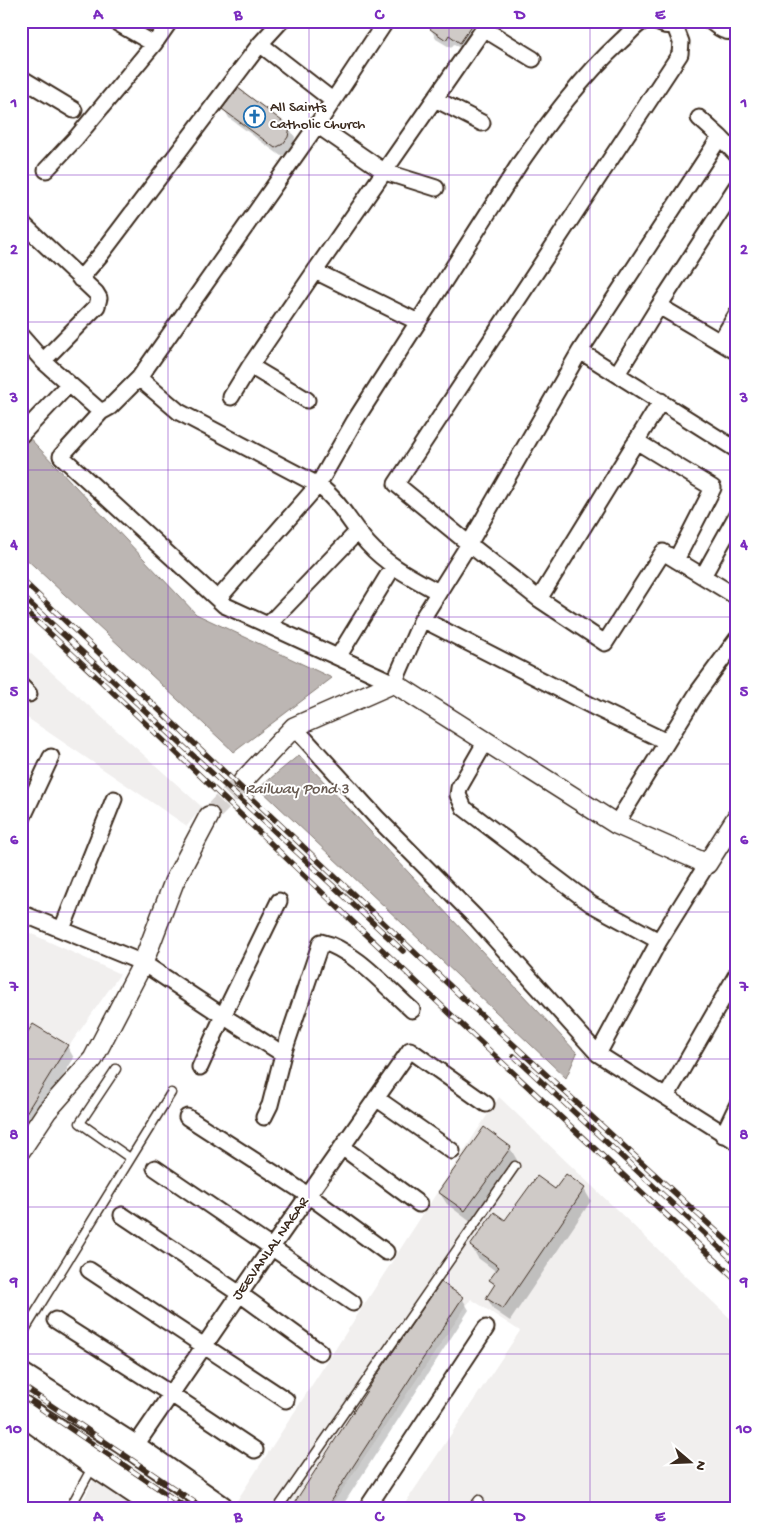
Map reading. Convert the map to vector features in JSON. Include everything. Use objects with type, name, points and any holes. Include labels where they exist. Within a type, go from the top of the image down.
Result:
[{"type":"main road","points":[[21,1376],[134,1448],[220,1508]]},
{"type":"main road","points":[[21,1411],[94,1464],[161,1508]]},
{"type":"main road","points":[[94,1464],[112,1435]]},
{"type":"street","points":[[114,21],[154,44]]},
{"type":"street","points":[[46,170],[76,138],[154,44],[170,21]]},
{"type":"street","points":[[80,279],[102,253],[260,44],[281,21]]},
{"type":"street","points":[[386,21],[317,125],[140,378],[110,408],[101,412],[61,456],[224,605],[394,683],[616,824],[707,864]]},
{"type":"street","points":[[218,599],[318,485],[354,422],[520,162],[548,123],[574,90],[608,53],[644,21]]},
{"type":"street","points":[[654,21],[664,26],[676,23],[681,42],[680,54],[396,484],[539,599],[605,643],[663,552],[737,597]]},
{"type":"street","points":[[710,21],[722,31],[737,31]]},
{"type":"street","points":[[231,397],[315,271],[486,25],[533,59]]},
{"type":"street","points":[[260,44],[332,100]]},
{"type":"street","points":[[21,78],[74,110]]},
{"type":"street","points":[[435,99],[482,123]]},
{"type":"street","points":[[699,118],[737,154]]},
{"type":"street","points":[[317,125],[385,172],[436,188]]},
{"type":"street","points":[[243,781],[294,727],[394,683],[422,619],[469,544],[580,351],[720,137]]},
{"type":"street","points":[[617,374],[737,186]]},
{"type":"street","points":[[21,222],[99,298],[97,306],[43,361]]},
{"type":"street","points":[[315,271],[418,322]]},
{"type":"street","points":[[659,306],[737,352]]},
{"type":"street","points":[[720,342],[737,314]]},
{"type":"street","points":[[21,336],[43,361],[101,412]]},
{"type":"street","points":[[580,351],[737,450]]},
{"type":"street","points":[[250,366],[307,400]]},
{"type":"street","points":[[140,378],[179,412],[318,485],[331,495],[368,544],[393,567],[438,592]]},
{"type":"street","points":[[21,435],[69,384]]},
{"type":"street","points":[[539,599],[661,401]]},
{"type":"street","points":[[636,441],[713,488],[676,560]]},
{"type":"street","points":[[702,576],[737,515]]},
{"type":"street","points":[[268,625],[358,531]]},
{"type":"street","points":[[338,657],[393,567]]},
{"type":"street","points":[[422,619],[667,742]]},
{"type":"street","points":[[616,824],[698,692],[737,639]]},
{"type":"street","points":[[294,727],[377,818],[475,917],[598,1054],[723,1135],[737,1142]]},
{"type":"street","points":[[486,741],[459,788],[458,796],[464,808],[591,904],[659,941]]},
{"type":"street","points":[[21,821],[51,757]]},
{"type":"street","points":[[62,929],[114,799]]},
{"type":"street","points":[[21,1150],[47,1111],[93,1059],[142,963],[174,882],[209,816]]},
{"type":"street","points":[[598,1054],[659,941],[737,817]]},
{"type":"street","points":[[200,1067],[278,900]]},
{"type":"street","points":[[21,912],[142,963],[282,1054]]},
{"type":"street","points":[[264,1117],[270,1105],[282,1054],[321,942],[337,946],[354,958],[412,1010]]},
{"type":"street","points":[[666,1097],[737,974]]},
{"type":"street","name":"JEEVANLAL NAGAR","points":[[134,1448],[272,1246],[410,1050],[486,1104]]},
{"type":"street","points":[[376,1098],[452,1151]]},
{"type":"street","points":[[723,1135],[737,1106]]},
{"type":"street","points":[[187,1117],[308,1196],[386,1252]]},
{"type":"street","points":[[342,1147],[419,1204]]},
{"type":"street","points":[[155,1168],[353,1303]]},
{"type":"street","points":[[122,1215],[240,1294],[320,1352]]},
{"type":"street","points":[[89,1270],[286,1400]]},
{"type":"street","points":[[55,1320],[255,1450]]},
{"type":"street","points":[[367,1508],[486,1328]]},
{"type":"lane","points":[[116,1068],[80,1123],[130,1158]]},
{"type":"lane","points":[[21,1336],[171,1093]]},
{"type":"lane","points":[[278,1508],[515,1166]]},
{"type":"lane","points":[[70,1508],[94,1464]]},
{"type":"lane","points":[[473,1508],[479,1500]]},
{"type":"shaded area","points":[[21,645],[202,807],[187,826],[23,715],[21,718]]},
{"type":"shaded area","points":[[21,929],[120,974],[69,1046],[21,1121]]},
{"type":"shaded area","points":[[499,1097],[737,1325],[737,1508],[402,1508],[520,1331],[471,1299],[330,1508],[245,1508],[236,1502]]},
{"type":"shaded area","points":[[95,1477],[141,1508],[79,1508]]},
{"type":"water","points":[[21,429],[196,614],[332,678],[234,752],[21,554]]},
{"type":"water","name":"Railway Pond 3","points":[[299,755],[577,1053],[566,1078],[259,788]]},
{"type":"building","points":[[435,21],[475,21],[460,43],[449,35],[446,40],[430,29]]},
{"type":"building","name":"All Saints Catholic Church","points":[[238,88],[290,127],[288,137],[283,144],[275,148],[222,109]]},
{"type":"building","points":[[33,1024],[68,1045],[21,1121],[21,1042]]},
{"type":"building","points":[[484,1127],[511,1147],[465,1211],[438,1192]]},
{"type":"building","points":[[566,1174],[585,1188],[503,1309],[486,1298],[495,1284],[489,1280],[499,1267],[470,1246],[494,1212],[505,1220],[537,1176],[555,1189]]},
{"type":"building","points":[[441,1282],[463,1297],[326,1508],[291,1508],[377,1375]]},
{"type":"tunnel","points":[[209,816],[243,781]]},
{"type":"railway","points":[[21,579],[465,1000],[737,1250]]},
{"type":"railway","points":[[21,595],[403,951]]},
{"type":"railway","points":[[21,607],[360,929],[737,1280]]},
{"type":"railway","points":[[514,1056],[737,1264]]},
{"type":"railway","points":[[21,1385],[203,1508]]},
{"type":"railway","points":[[21,1395],[187,1508]]},
{"type":"place","name":"All Saints Catholic Church","points":[[254,117]]}]
